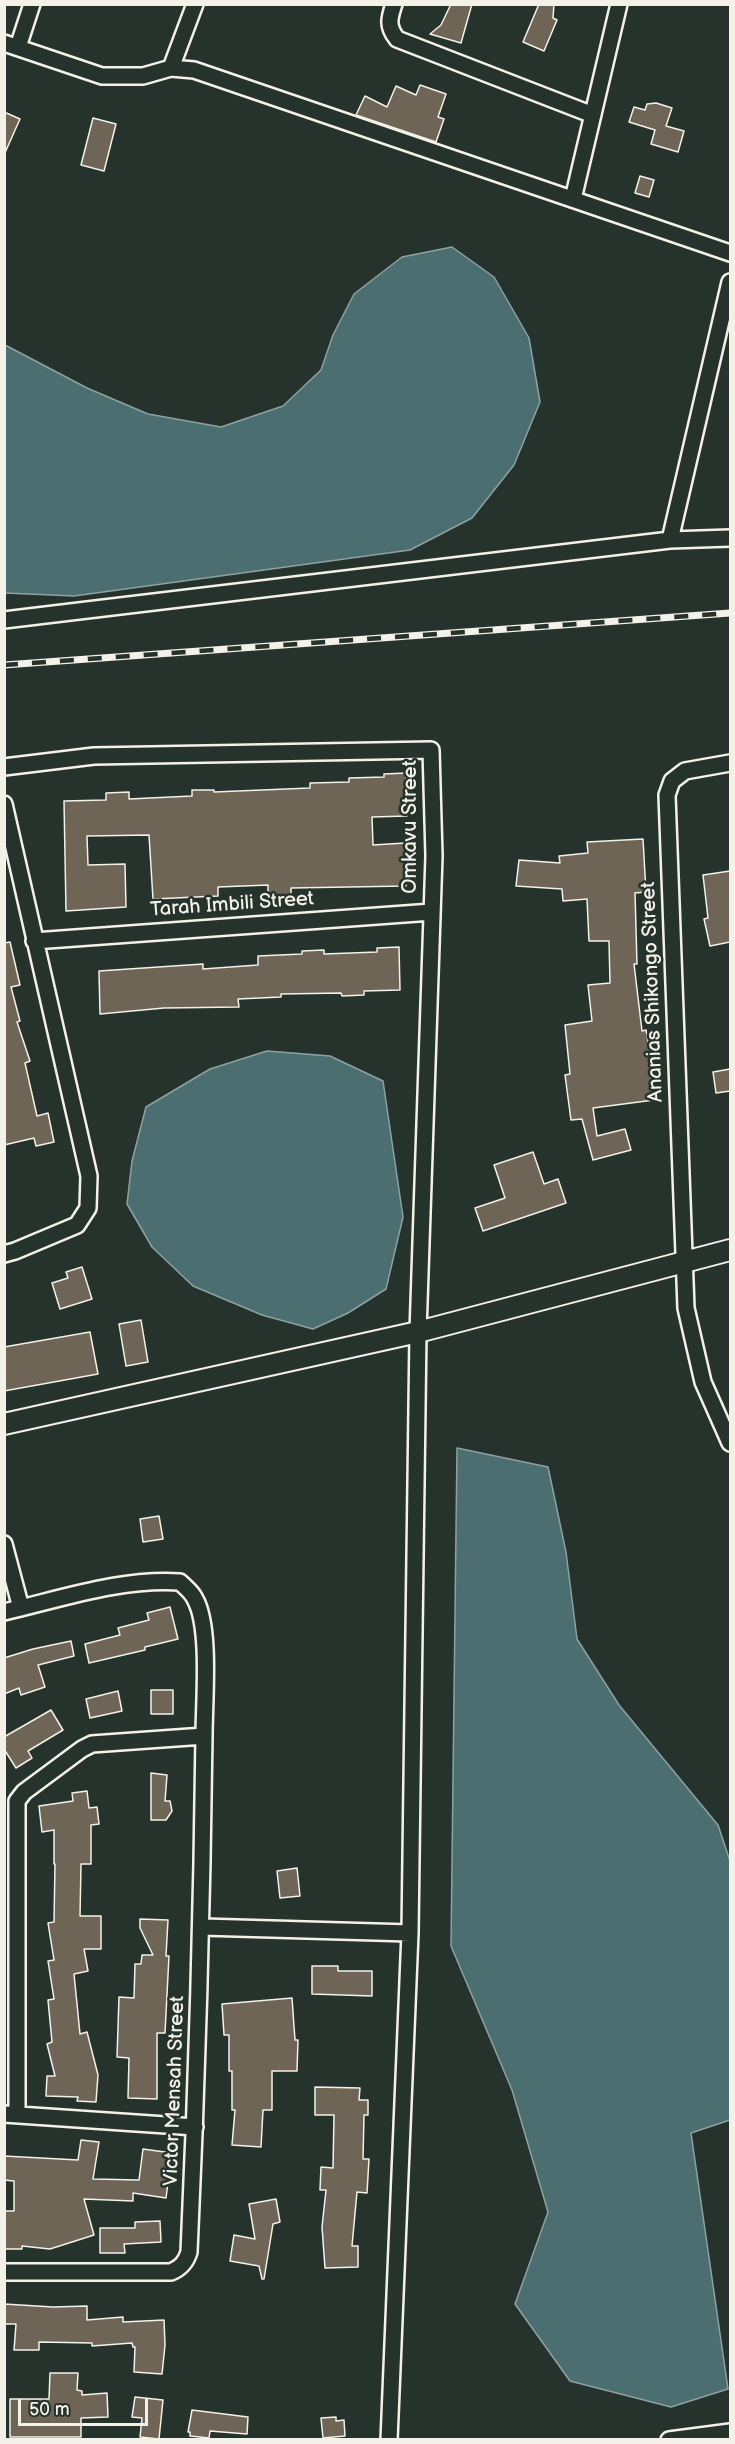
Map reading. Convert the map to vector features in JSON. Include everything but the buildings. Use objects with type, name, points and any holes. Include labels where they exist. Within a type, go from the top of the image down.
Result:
[{"type":"street","points":[[32,4],[11,45],[102,76],[143,76],[171,68],[194,70],[730,254]]},
{"type":"street","points":[[171,68],[195,4]]},
{"type":"street","points":[[394,4],[389,19],[389,29],[397,39],[593,115]]},
{"type":"street","points":[[573,199],[620,4]]},
{"type":"street","points":[[670,540],[730,282]]},
{"type":"street","points":[[4,620],[670,540],[730,538]]},
{"type":"street","name":"Omkavu Street","points":[[4,767],[94,756],[431,750],[432,912],[418,1332],[410,1933],[389,2439]]},
{"type":"street","name":"Ananias Shikongo Street","points":[[730,763],[685,771],[672,781],[667,795],[686,1308],[703,1382],[730,1443]]},
{"type":"street","points":[[4,804],[89,1176],[88,1208],[77,1225],[4,1254]]},
{"type":"street","name":"Tarah Imbili Street","points":[[34,941],[432,912]]},
{"type":"street","points":[[4,1425],[418,1332],[730,1250]]},
{"type":"street","points":[[4,1544],[21,1608],[4,1612]]},
{"type":"street","name":"Victor Mensah Street","points":[[4,2272],[171,2272],[177,2270],[186,2260],[189,2252],[202,1927],[204,1641],[202,1614],[195,1597],[180,1582],[157,1580],[90,1591],[21,1608]]},
{"type":"street","points":[[195,2127],[11,2114],[17,1802],[24,1792],[92,1744],[204,1736]]},
{"type":"street","points":[[202,1927],[410,1933]]},
{"type":"street","points":[[669,2439],[730,2432]]},
{"type":"water","points":[[452,247],[494,277],[529,338],[540,402],[514,465],[472,518],[410,550],[74,596],[5,593],[5,345],[87,388],[148,414],[221,427],[283,406],[321,370],[333,335],[354,294],[402,257]]},
{"type":"water","points":[[267,1051],[330,1056],[383,1081],[403,1217],[386,1289],[348,1313],[313,1329],[262,1315],[193,1286],[152,1247],[127,1204],[132,1161],[146,1107],[210,1069]]},
{"type":"water","points":[[457,1448],[548,1467],[566,1552],[577,1639],[619,1705],[718,1825],[730,1861],[730,2120],[691,2133],[728,2389],[671,2407],[570,2381],[515,2304],[548,2212],[512,2090],[451,1946]]},
{"type":"railway","points":[[4,665],[730,613]]}]
